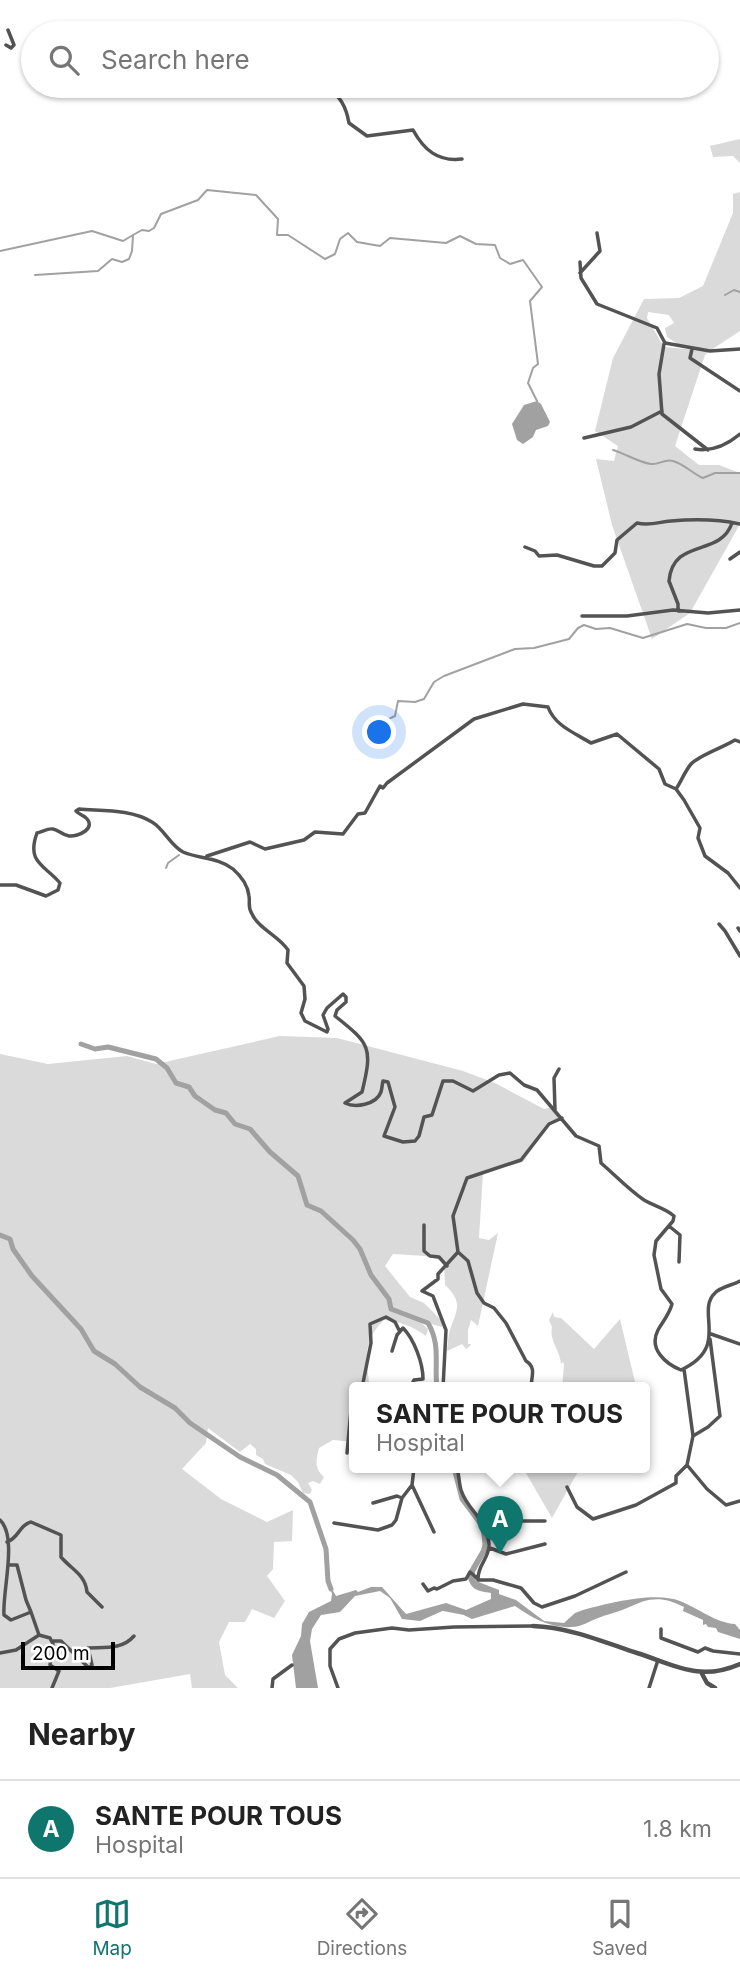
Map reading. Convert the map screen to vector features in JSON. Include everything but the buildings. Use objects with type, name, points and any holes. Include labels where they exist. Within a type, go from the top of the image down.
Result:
[{"type":"street","points":[[6,45],[11,48],[14,46],[8,30]]},
{"type":"street","points":[[340,98],[346,108],[349,123],[367,136],[413,130],[421,145],[441,159],[462,159]]},
{"type":"street","points":[[580,273],[600,251],[597,233]]},
{"type":"street","points":[[580,262],[580,273],[588,292],[597,303],[657,328],[664,342],[659,374],[662,411],[676,427],[708,450]]},
{"type":"street","points":[[664,342],[692,349],[740,349]]},
{"type":"street","points":[[692,349],[690,358],[740,391]]},
{"type":"street","points":[[584,438],[631,427],[662,411]]},
{"type":"street","points":[[695,449],[708,450],[727,445],[740,434]]},
{"type":"street","points":[[525,547],[539,556],[557,555],[602,566],[615,553],[617,540],[637,523],[650,526],[670,521],[713,519],[740,524]]},
{"type":"street","points":[[678,611],[676,597],[669,581],[676,562],[690,550],[710,546],[723,539],[732,523]]},
{"type":"street","points":[[730,559],[740,552]]},
{"type":"street","points":[[582,616],[627,616],[663,610],[708,614],[740,610]]},
{"type":"street","points":[[205,856],[250,842],[265,849],[304,840],[315,832],[343,834],[358,814],[365,813],[380,786],[383,788],[474,719],[523,704],[548,707],[551,716],[572,734],[590,743],[617,734],[659,769],[665,785],[676,789],[699,828],[698,838],[705,856],[728,873],[740,888]]},
{"type":"street","points":[[676,789],[691,764],[705,754],[738,740]]},
{"type":"street","points":[[0,885],[16,885],[46,896],[58,890],[60,883],[36,860],[34,839],[37,833],[50,829],[71,836],[84,834],[88,829],[88,822],[78,814],[76,811],[79,809],[125,813],[153,822],[179,850],[190,855],[205,856],[232,868],[249,892],[249,910],[252,915],[288,950],[288,963],[304,986],[305,999],[301,1013],[305,1021],[327,1032],[323,1015],[339,996],[343,994],[346,997],[346,1002],[337,1010],[335,1016],[366,1043],[368,1050],[362,1092],[345,1103],[357,1106],[376,1099],[381,1092],[383,1081],[388,1082],[395,1107],[384,1136],[403,1142],[415,1141],[424,1117],[432,1115],[443,1081],[453,1081],[477,1091],[499,1075],[510,1073],[524,1085],[537,1090],[576,1136],[599,1146],[601,1163],[640,1198],[668,1210],[674,1216],[656,1241],[653,1255],[657,1280],[672,1304],[655,1337],[658,1353],[669,1364],[684,1369]]},
{"type":"street","points":[[719,924],[740,956]]},
{"type":"street","points":[[555,1110],[554,1078],[559,1069]]},
{"type":"street","points":[[532,1382],[534,1371],[531,1364],[526,1361],[506,1323],[477,1293],[468,1261],[458,1252],[452,1219],[465,1180],[481,1172],[521,1160],[549,1124],[562,1118]]},
{"type":"street","points":[[424,1225],[424,1251],[430,1256],[439,1257],[447,1266]]},
{"type":"street","points":[[669,1226],[680,1235],[679,1262]]},
{"type":"street","points":[[443,1382],[445,1323],[435,1306],[433,1296],[422,1291],[438,1279],[438,1274],[458,1252]]},
{"type":"street","points":[[693,1436],[720,1416],[710,1337],[710,1300],[715,1291],[740,1281]]},
{"type":"street","points":[[363,1382],[371,1343],[370,1324],[386,1317],[396,1322],[400,1329],[393,1351]]},
{"type":"street","points":[[400,1329],[403,1328],[407,1332],[421,1362],[423,1379],[413,1382]]},
{"type":"street","points":[[684,1369],[700,1356],[710,1337]]},
{"type":"street","points":[[710,1337],[740,1344]]},
{"type":"street","points":[[567,1487],[581,1511],[597,1519],[636,1505],[676,1483],[676,1476],[687,1465],[693,1436],[684,1369]]},
{"type":"street","points":[[347,1453],[349,1432]]},
{"type":"street","points":[[687,1465],[707,1489],[726,1505],[740,1501]]},
{"type":"street","points":[[334,1523],[383,1530],[396,1520],[402,1498],[412,1485],[413,1473]]},
{"type":"street","points":[[458,1473],[461,1492],[486,1525],[490,1548],[479,1568],[478,1580]]},
{"type":"street","points":[[412,1485],[434,1532]]},
{"type":"street","points":[[373,1503],[397,1496],[402,1498]]},
{"type":"street","points":[[0,1520],[4,1522],[9,1565],[3,1606],[5,1618],[11,1620],[31,1612]]},
{"type":"street","points":[[486,1525],[545,1521]]},
{"type":"street","points":[[7,1542],[14,1539],[22,1526],[31,1522],[60,1534],[63,1540],[61,1558],[80,1574],[86,1583],[87,1592],[102,1607]]},
{"type":"street","points":[[490,1548],[506,1554],[545,1545]]},
{"type":"street","points":[[9,1565],[17,1565],[39,1635],[52,1641],[61,1640],[89,1668],[92,1665],[88,1648],[114,1647],[130,1641],[134,1636]]},
{"type":"street","points":[[423,1584],[428,1591],[437,1589],[453,1581],[466,1579],[470,1572],[478,1580],[493,1580],[521,1588],[534,1603],[542,1607],[575,1596],[626,1572]]},
{"type":"street","points":[[0,1591],[6,1593]]},
{"type":"street","points":[[338,1688],[330,1666],[330,1649],[340,1639],[355,1633],[392,1628],[409,1630],[533,1626],[583,1635],[681,1669],[701,1672],[727,1669],[740,1664]]},
{"type":"street","points":[[661,1629],[661,1638],[698,1652],[705,1648],[740,1654]]},
{"type":"street","points":[[0,1653],[16,1650],[39,1635]]},
{"type":"street","points":[[52,1641],[50,1665],[59,1671],[52,1688]]},
{"type":"street","points":[[649,1688],[658,1660]]},
{"type":"street","points":[[272,1688],[273,1679],[292,1665]]},
{"type":"street","points":[[701,1672],[707,1683],[715,1688]]},
{"type":"shaded area","points":[[740,139],[740,163],[733,156],[713,157],[710,146]]},
{"type":"shaded area","points":[[740,192],[740,331],[711,350],[679,345],[667,337],[665,328],[674,323],[669,315],[648,312],[647,318],[664,347],[710,351],[705,355],[675,446],[699,465],[719,465],[740,473],[740,524],[690,613],[652,639],[612,525],[596,459],[614,461],[618,446],[595,431],[613,358],[644,299],[679,298],[703,286],[733,213],[733,194]]},
{"type":"shaded area","points":[[537,401],[550,422],[548,426],[536,430],[533,437],[523,444],[517,440],[512,424],[524,405]]},
{"type":"shaded area","points":[[280,1036],[337,1038],[463,1071],[495,1083],[561,1115],[548,1126],[523,1162],[483,1173],[479,1238],[489,1240],[498,1233],[478,1326],[471,1320],[468,1330],[470,1346],[466,1349],[462,1344],[447,1351],[457,1305],[445,1285],[444,1261],[425,1256],[393,1254],[385,1266],[410,1297],[424,1303],[444,1323],[442,1327],[418,1320],[428,1329],[426,1336],[401,1323],[384,1320],[377,1328],[367,1352],[369,1382],[349,1382],[349,1441],[333,1440],[319,1448],[317,1464],[324,1477],[320,1484],[313,1481],[308,1483],[312,1490],[310,1494],[303,1493],[291,1475],[265,1464],[250,1444],[240,1452],[208,1428],[206,1443],[182,1469],[221,1499],[267,1522],[293,1510],[292,1541],[274,1542],[273,1569],[267,1576],[285,1601],[274,1618],[252,1609],[245,1622],[229,1622],[219,1642],[225,1675],[238,1688],[192,1688],[190,1674],[110,1688],[0,1688],[0,1054],[48,1064],[127,1056],[156,1064]]},
{"type":"shaded area","points":[[553,1312],[554,1317],[561,1318],[594,1349],[620,1319],[635,1382],[562,1382],[564,1364],[561,1364],[549,1320]]},
{"type":"shaded area","points":[[526,1473],[577,1473],[552,1518]]},
{"type":"shaded area","points":[[484,1539],[487,1539],[487,1551],[475,1572],[476,1581],[516,1600],[544,1621],[564,1623],[575,1613],[618,1601],[670,1598],[721,1621],[735,1624],[740,1630],[740,1639],[703,1625],[703,1620],[683,1611],[684,1607],[661,1599],[642,1602],[582,1625],[569,1627],[545,1623],[515,1606],[472,1619],[449,1608],[420,1621],[402,1619],[390,1598],[380,1591],[355,1596],[340,1612],[321,1615],[312,1629],[310,1641],[318,1688],[296,1688],[292,1655],[309,1612],[331,1601],[329,1584],[336,1596],[371,1587],[382,1587],[406,1614],[446,1603],[466,1610],[491,1599],[491,1593],[472,1586],[467,1574],[481,1550]]},
{"type":"waterway","points":[[35,275],[98,271],[112,259],[122,262],[129,259],[133,235],[154,228],[161,214],[198,200],[207,190],[256,195],[278,219],[277,235],[288,235],[325,259],[335,254],[340,239],[348,233],[357,242],[380,246],[390,238],[446,243],[460,236],[476,244],[495,245],[500,258],[510,264],[523,260],[542,287],[530,301],[538,364],[533,368],[528,383],[537,401]]},
{"type":"waterway","points":[[0,251],[92,231],[123,241],[133,235]]},
{"type":"waterway","points":[[725,295],[734,290],[740,292]]},
{"type":"waterway","points":[[613,450],[651,464],[673,461],[703,478],[715,473],[740,473]]},
{"type":"waterway","points":[[370,728],[395,716],[398,701],[415,702],[424,699],[434,682],[444,676],[515,649],[534,648],[569,639],[584,625],[596,629],[610,628],[643,638],[687,624],[726,628],[740,623]]},
{"type":"waterway","points":[[166,868],[168,863],[179,855]]},
{"type":"waterway","points":[[81,1044],[95,1049],[108,1047],[156,1059],[167,1068],[176,1083],[189,1087],[195,1096],[215,1110],[226,1113],[235,1124],[250,1129],[270,1152],[298,1176],[307,1205],[321,1211],[353,1240],[360,1249],[371,1275],[389,1299],[391,1309],[428,1323],[436,1347],[437,1382]]},
{"type":"waterway","points":[[0,1235],[10,1239],[13,1249],[32,1276],[81,1329],[94,1351],[115,1364],[140,1387],[175,1408],[190,1423],[240,1457],[277,1475],[310,1502],[326,1549],[331,1589]]},
{"type":"waterway","points":[[455,1473],[462,1499],[483,1527],[485,1544]]},
{"type":"waterway","points":[[441,1608],[462,1612]]},
{"type":"place","name":"SANTE POUR TOUS","points":[[500,1554]]}]
